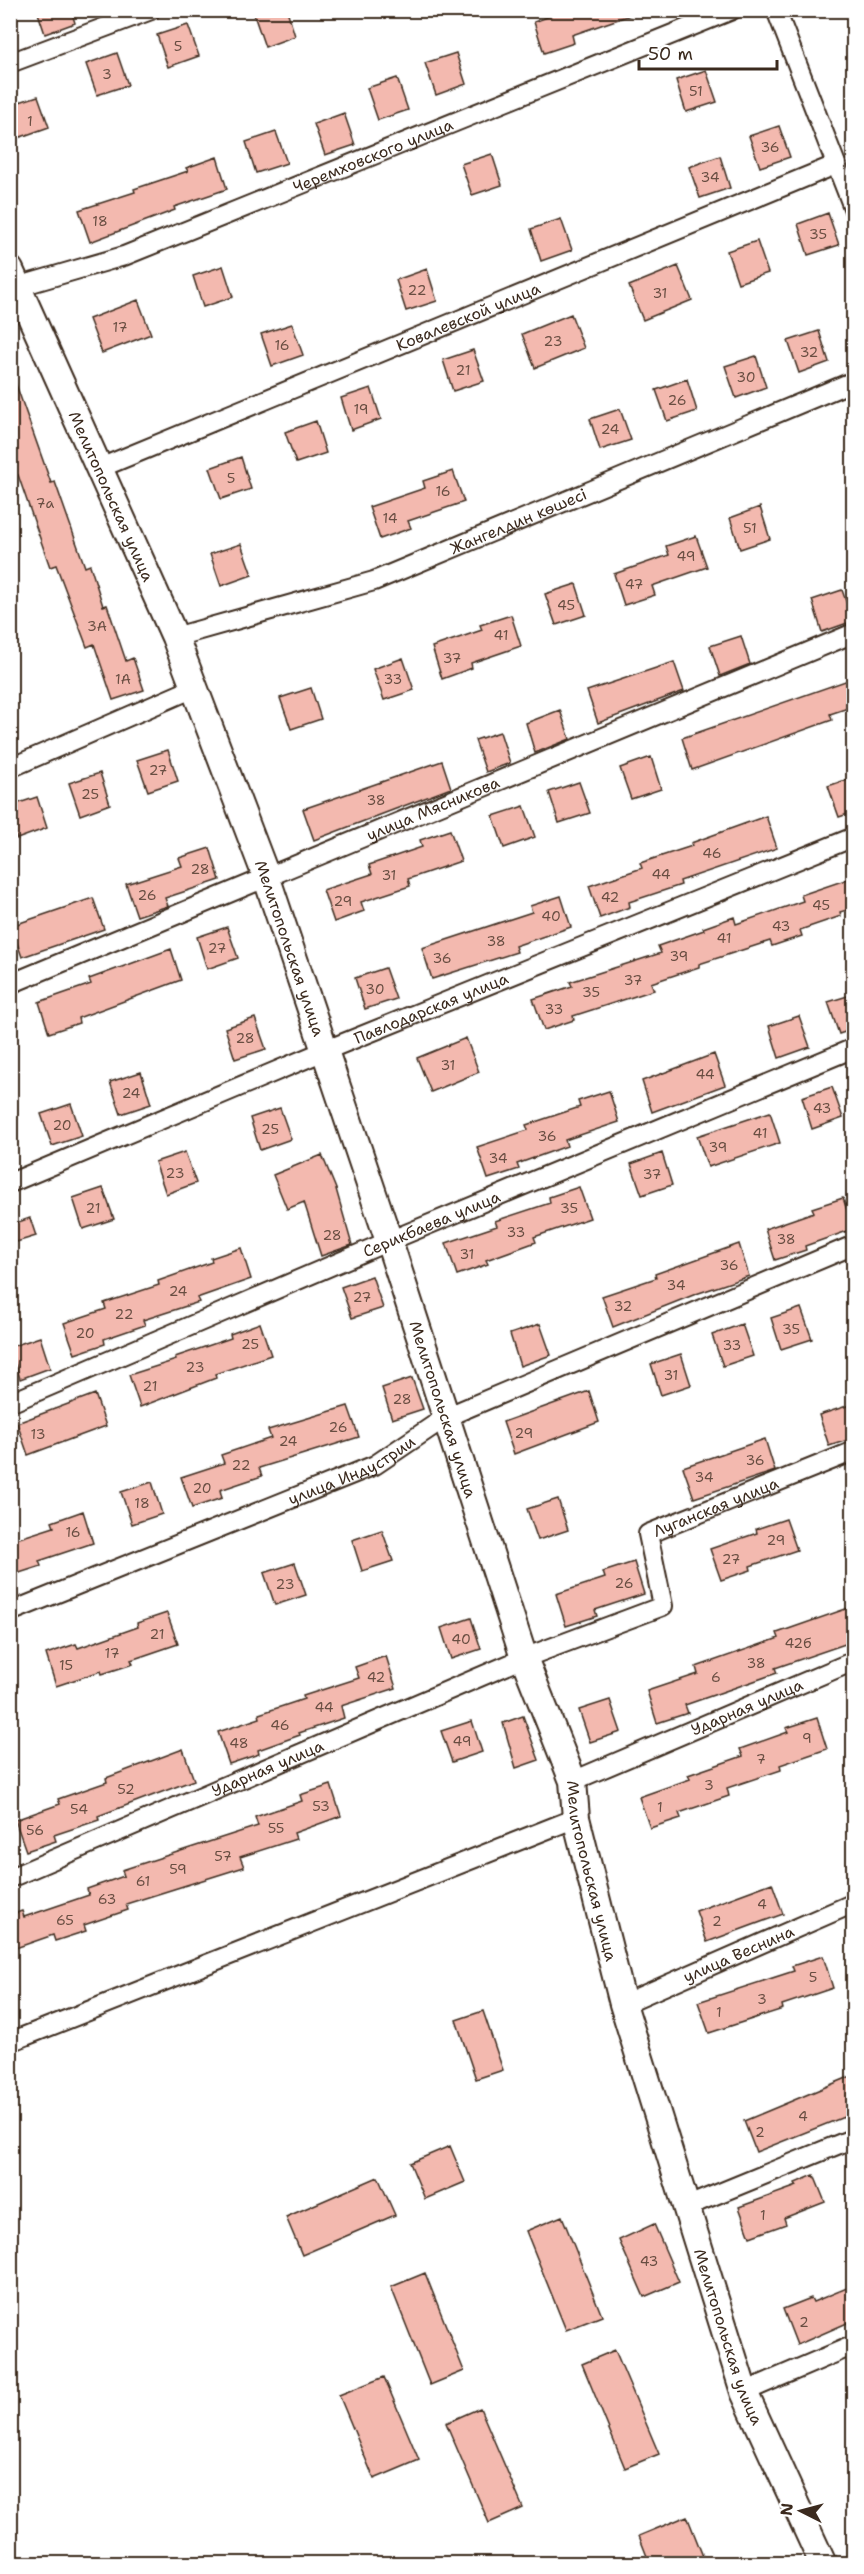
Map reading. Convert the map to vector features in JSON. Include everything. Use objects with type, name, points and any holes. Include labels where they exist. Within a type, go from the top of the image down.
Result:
[{"type":"street","points":[[10,63],[151,10]]},
{"type":"street","name":"Черемховского улица","points":[[13,282],[124,256],[732,10]]},
{"type":"street","points":[[776,10],[854,210]]},
{"type":"street","name":"Ковалевской улица","points":[[100,468],[835,165]]},
{"type":"street","name":"Мелитопольская улица","points":[[13,282],[100,468],[175,637],[266,876],[389,1241],[525,1658],[573,1780],[576,1818],[623,2004],[688,2206],[744,2392],[823,2564]]},
{"type":"street","name":"Жангелдин көшесі","points":[[175,637],[374,581],[854,381]]},
{"type":"street","name":"улица Мясникова","points":[[10,984],[854,633]]},
{"type":"street","points":[[10,768],[194,688]]},
{"type":"street","name":"Павлодарская улица","points":[[10,1183],[324,1051],[854,837]]},
{"type":"street","name":"Серикбаева улица","points":[[10,1402],[389,1241],[854,1048]]},
{"type":"street","name":"улица Индустрии","points":[[10,1612],[375,1465],[446,1417],[854,1245]]},
{"type":"street","name":"Луганская улица","points":[[525,1658],[663,1606],[648,1534],[854,1451]]},
{"type":"street","name":"Ударная улица","points":[[10,1878],[525,1658]]},
{"type":"street","name":"Ударная улица","points":[[573,1780],[854,1661]]},
{"type":"street","points":[[10,2042],[576,1818]]},
{"type":"street","name":"улица Веснина","points":[[623,2004],[854,1903]]},
{"type":"street","points":[[688,2206],[854,2138]]},
{"type":"street","points":[[744,2392],[854,2345]]},
{"type":"building","points":[[37,10],[71,10],[75,23],[45,34]]},
{"type":"building","points":[[268,10],[287,10],[295,36],[265,47],[254,15]]},
{"type":"building","points":[[566,10],[635,10],[636,13],[572,35],[574,43],[544,53],[534,22]]},
{"type":"building","points":[[188,25],[199,56],[168,67],[157,35]]},
{"type":"building","points":[[117,53],[128,85],[97,95],[86,64]]},
{"type":"building","points":[[456,53],[466,84],[436,95],[425,63]]},
{"type":"building","points":[[706,70],[717,102],[686,112],[676,80]]},
{"type":"building","points":[[397,78],[408,110],[378,120],[367,88]]},
{"type":"building","points":[[38,96],[49,127],[18,138],[10,114],[10,105]]},
{"type":"building","points":[[344,113],[355,145],[325,155],[314,124]]},
{"type":"building","points":[[779,126],[790,157],[760,167],[749,136]]},
{"type":"building","points":[[276,132],[287,163],[256,173],[246,142]]},
{"type":"building","points":[[492,154],[502,185],[472,195],[461,164]]},
{"type":"building","points":[[720,156],[730,188],[700,198],[689,167]]},
{"type":"building","points":[[217,157],[227,189],[174,207],[175,210],[90,242],[79,210],[135,192],[134,189],[188,171],[186,168]]},
{"type":"building","points":[[828,213],[839,245],[808,255],[798,224]]},
{"type":"building","points":[[561,219],[572,250],[541,261],[531,229]]},
{"type":"building","points":[[757,241],[768,273],[738,283],[727,251]]},
{"type":"building","points":[[223,266],[233,297],[203,307],[193,276]]},
{"type":"building","points":[[678,266],[692,300],[643,320],[629,286]]},
{"type":"building","points":[[427,269],[437,301],[406,311],[396,280]]},
{"type":"building","points":[[138,300],[151,334],[102,353],[89,319]]},
{"type":"building","points":[[571,314],[584,348],[535,368],[522,334]]},
{"type":"building","points":[[292,324],[303,355],[272,366],[261,334]]},
{"type":"building","points":[[819,331],[829,362],[799,373],[788,341]]},
{"type":"building","points":[[473,350],[484,381],[453,391],[443,360]]},
{"type":"building","points":[[756,356],[766,387],[736,398],[725,366]]},
{"type":"building","points":[[10,376],[13,376],[51,483],[55,482],[85,567],[90,565],[103,606],[107,605],[126,661],[133,658],[144,690],[113,700],[94,644],[87,647],[56,565],[50,567],[18,475],[15,476],[10,462]]},
{"type":"building","points":[[687,379],[697,411],[667,421],[656,390]]},
{"type":"building","points":[[371,388],[381,419],[351,430],[341,398]]},
{"type":"building","points":[[620,409],[631,440],[600,450],[590,419]]},
{"type":"building","points":[[316,421],[326,453],[296,463],[285,432]]},
{"type":"building","points":[[241,457],[251,489],[221,499],[210,468]]},
{"type":"building","points":[[453,471],[464,502],[408,521],[411,528],[380,539],[369,507],[425,488],[423,481]]},
{"type":"building","points":[[760,507],[770,539],[740,549],[730,518]]},
{"type":"building","points":[[696,536],[707,567],[652,586],[655,595],[624,605],[614,574],[669,555],[666,546]]},
{"type":"building","points":[[241,544],[252,575],[221,586],[210,554]]},
{"type":"building","points":[[576,584],[586,615],[556,625],[545,594]]},
{"type":"building","points":[[842,590],[853,621],[822,632],[812,600]]},
{"type":"building","points":[[511,615],[521,646],[471,663],[472,668],[442,679],[432,647],[482,630],[480,625]]},
{"type":"building","points":[[741,636],[750,664],[720,676],[710,646]]},
{"type":"building","points":[[403,658],[414,690],[384,700],[373,669]]},
{"type":"building","points":[[674,662],[684,691],[598,723],[587,691]]},
{"type":"building","points":[[854,678],[854,706],[830,714],[832,720],[692,770],[682,738]]},
{"type":"building","points":[[311,688],[321,719],[291,729],[280,698]]},
{"type":"building","points":[[560,710],[570,739],[535,753],[526,723]]},
{"type":"building","points":[[500,732],[510,763],[486,772],[475,740]]},
{"type":"building","points":[[168,750],[178,781],[148,791],[137,760]]},
{"type":"building","points":[[651,757],[661,789],[631,799],[620,768]]},
{"type":"building","points":[[442,761],[451,788],[314,840],[303,809]]},
{"type":"building","points":[[100,773],[110,804],[80,815],[69,783]]},
{"type":"building","points":[[854,777],[854,812],[839,817],[828,786]]},
{"type":"building","points":[[579,782],[590,813],[559,823],[549,792]]},
{"type":"building","points":[[37,797],[47,828],[17,839],[10,821],[10,806]]},
{"type":"building","points":[[524,806],[535,837],[504,848],[493,816]]},
{"type":"building","points":[[766,816],[777,848],[680,881],[681,885],[629,902],[630,907],[600,918],[589,886],[642,868],[640,863],[692,846],[691,843]]},
{"type":"building","points":[[450,830],[461,861],[408,879],[410,886],[361,902],[364,911],[334,922],[323,890],[372,874],[369,865],[422,847],[420,840]]},
{"type":"building","points":[[210,848],[220,880],[165,898],[168,906],[137,916],[126,884],[182,866],[179,858]]},
{"type":"building","points":[[854,877],[854,908],[840,912],[841,916],[800,930],[802,936],[772,946],[770,941],[699,964],[699,967],[651,983],[654,990],[573,1016],[574,1020],[544,1030],[533,999],[572,986],[570,982],[661,953],[658,946],[704,930],[703,928],[734,917],[736,924],[803,901],[801,895]]},
{"type":"building","points":[[561,896],[571,927],[515,946],[517,952],[432,979],[422,948],[532,912],[530,906]]},
{"type":"building","points":[[93,898],[104,929],[22,957],[11,926]]},
{"type":"building","points":[[227,927],[238,958],[207,969],[197,937]]},
{"type":"building","points":[[171,949],[181,980],[78,1018],[79,1023],[49,1033],[39,1002],[91,984],[89,979]]},
{"type":"building","points":[[385,968],[396,999],[365,1009],[355,978]]},
{"type":"building","points":[[854,994],[854,1029],[839,1034],[828,1002]]},
{"type":"building","points":[[799,1016],[810,1047],[779,1058],[769,1026]]},
{"type":"building","points":[[255,1018],[266,1049],[235,1059],[225,1028]]},
{"type":"building","points":[[466,1038],[479,1072],[431,1092],[417,1058]]},
{"type":"building","points":[[714,1054],[725,1085],[652,1112],[642,1081]]},
{"type":"building","points":[[141,1072],[151,1104],[121,1114],[110,1082]]},
{"type":"building","points":[[832,1087],[843,1118],[812,1129],[802,1097]]},
{"type":"building","points":[[609,1091],[619,1122],[565,1140],[567,1146],[517,1164],[519,1169],[488,1179],[477,1147],[528,1130],[526,1125],[580,1107],[578,1101]]},
{"type":"building","points":[[71,1104],[82,1136],[52,1146],[41,1114]]},
{"type":"building","points":[[280,1108],[291,1139],[260,1150],[250,1118]]},
{"type":"building","points":[[770,1112],[780,1143],[708,1167],[697,1136]]},
{"type":"building","points":[[185,1152],[196,1183],[166,1194],[155,1162]]},
{"type":"building","points":[[662,1153],[672,1185],[642,1195],[631,1164]]},
{"type":"building","points":[[322,1155],[336,1189],[352,1245],[321,1256],[304,1202],[287,1209],[273,1175]]},
{"type":"building","points":[[579,1187],[590,1218],[534,1237],[536,1242],[486,1260],[488,1264],[457,1275],[446,1243],[497,1226],[495,1221],[550,1203],[549,1197]]},
{"type":"building","points":[[103,1188],[114,1219],[83,1229],[73,1198]]},
{"type":"building","points":[[843,1198],[853,1229],[805,1246],[806,1250],[775,1260],[765,1229],[814,1212],[812,1208]]},
{"type":"building","points":[[30,1218],[36,1236],[10,1244],[10,1225]]},
{"type":"building","points":[[739,1244],[749,1276],[613,1327],[602,1296],[656,1278],[655,1274]]},
{"type":"building","points":[[241,1248],[251,1279],[197,1298],[199,1302],[143,1320],[145,1325],[104,1339],[105,1344],[75,1354],[64,1323],[106,1309],[104,1303],[159,1285],[158,1281],[212,1262],[211,1258]]},
{"type":"building","points":[[372,1276],[383,1308],[352,1318],[341,1287]]},
{"type":"building","points":[[801,1308],[812,1339],[781,1349],[771,1318]]},
{"type":"building","points":[[260,1323],[271,1355],[215,1374],[216,1378],[140,1407],[129,1375],[176,1360],[175,1357],[231,1338],[230,1334]]},
{"type":"building","points":[[540,1324],[551,1355],[520,1366],[510,1334]]},
{"type":"building","points":[[742,1324],[753,1356],[723,1366],[712,1335]]},
{"type":"building","points":[[40,1337],[50,1368],[20,1379],[10,1347]]},
{"type":"building","points":[[681,1354],[691,1385],[661,1395],[651,1364]]},
{"type":"building","points":[[412,1378],[423,1409],[392,1419],[382,1388]]},
{"type":"building","points":[[589,1391],[599,1422],[514,1454],[503,1422]]},
{"type":"building","points":[[95,1394],[106,1426],[28,1455],[17,1423]]},
{"type":"building","points":[[850,1405],[854,1417],[854,1438],[829,1446],[819,1415]]},
{"type":"building","points":[[348,1406],[359,1437],[259,1468],[262,1476],[220,1490],[222,1498],[192,1508],[181,1477],[224,1463],[221,1455],[271,1438],[268,1430]]},
{"type":"building","points":[[765,1439],[775,1471],[694,1498],[683,1467]]},
{"type":"building","points":[[152,1482],[162,1514],[132,1524],[121,1492]]},
{"type":"building","points":[[558,1499],[568,1530],[538,1540],[527,1509]]},
{"type":"building","points":[[83,1511],[93,1543],[39,1561],[41,1566],[10,1576],[10,1541],[54,1527],[52,1522]]},
{"type":"building","points":[[786,1519],[797,1550],[750,1566],[751,1570],[721,1580],[710,1549],[757,1533],[756,1529]]},
{"type":"building","points":[[382,1530],[393,1561],[362,1571],[352,1540]]},
{"type":"building","points":[[634,1562],[644,1594],[595,1610],[597,1616],[566,1626],[556,1594],[605,1578],[603,1572]]},
{"type":"building","points":[[295,1563],[306,1595],[275,1605],[264,1573]]},
{"type":"building","points":[[854,1606],[854,1641],[775,1668],[777,1673],[685,1705],[688,1713],[657,1723],[647,1691],[698,1674],[696,1667],[779,1638],[777,1633]]},
{"type":"building","points":[[167,1613],[178,1644],[131,1660],[133,1664],[102,1674],[101,1671],[56,1686],[46,1654],[76,1644],[78,1648],[138,1627],[137,1623]]},
{"type":"building","points":[[471,1618],[481,1649],[451,1659],[441,1628]]},
{"type":"building","points":[[386,1656],[396,1688],[341,1706],[344,1718],[299,1733],[300,1735],[258,1750],[259,1754],[229,1764],[218,1732],[260,1718],[259,1714],[304,1699],[303,1696],[359,1678],[355,1667]]},
{"type":"building","points":[[610,1700],[621,1732],[590,1742],[579,1710]]},
{"type":"building","points":[[523,1716],[539,1760],[516,1768],[503,1723]]},
{"type":"building","points":[[817,1718],[827,1749],[780,1765],[781,1770],[727,1788],[729,1796],[679,1813],[681,1818],[650,1828],[639,1797],[690,1779],[688,1775],[743,1756],[740,1749],[788,1732],[786,1728]]},
{"type":"building","points":[[472,1721],[482,1752],[452,1762],[441,1731]]},
{"type":"building","points":[[183,1749],[194,1780],[98,1816],[99,1820],[54,1835],[56,1841],[26,1851],[15,1820],[60,1804],[58,1799],[107,1782],[106,1778]]},
{"type":"building","points":[[331,1785],[341,1816],[294,1833],[296,1839],[240,1857],[244,1867],[126,1904],[128,1910],[84,1925],[86,1931],[55,1941],[53,1935],[10,1950],[10,1915],[22,1911],[24,1917],[89,1895],[87,1889],[124,1876],[122,1870],[258,1826],[255,1817],[302,1801],[300,1795]]},
{"type":"building","points":[[772,1883],[783,1914],[707,1942],[696,1911]]},
{"type":"building","points":[[823,1956],[833,1988],[782,2005],[783,2009],[709,2033],[698,2002],[794,1971],[792,1966]]},
{"type":"building","points":[[483,2011],[503,2070],[476,2079],[456,2020]]},
{"type":"building","points":[[854,2075],[854,2113],[756,2152],[744,2121]]},
{"type":"building","points":[[450,2146],[465,2182],[425,2199],[410,2163]]},
{"type":"building","points":[[814,2175],[825,2202],[784,2218],[786,2224],[750,2237],[739,2207],[797,2186],[795,2183]]},
{"type":"building","points":[[378,2177],[395,2215],[302,2255],[286,2217]]},
{"type":"building","points":[[562,2216],[602,2316],[566,2330],[526,2231]]},
{"type":"building","points":[[654,2224],[679,2282],[644,2297],[619,2240]]},
{"type":"building","points":[[425,2273],[464,2371],[430,2385],[391,2287]]},
{"type":"building","points":[[854,2285],[854,2320],[797,2345],[783,2309],[811,2298],[813,2302]]},
{"type":"building","points":[[615,2350],[659,2454],[625,2468],[582,2364]]},
{"type":"building","points":[[384,2377],[419,2460],[374,2479],[339,2395]]},
{"type":"building","points":[[480,2408],[523,2508],[489,2523],[446,2423]]},
{"type":"building","points":[[687,2516],[706,2564],[650,2564],[639,2536]]}]
